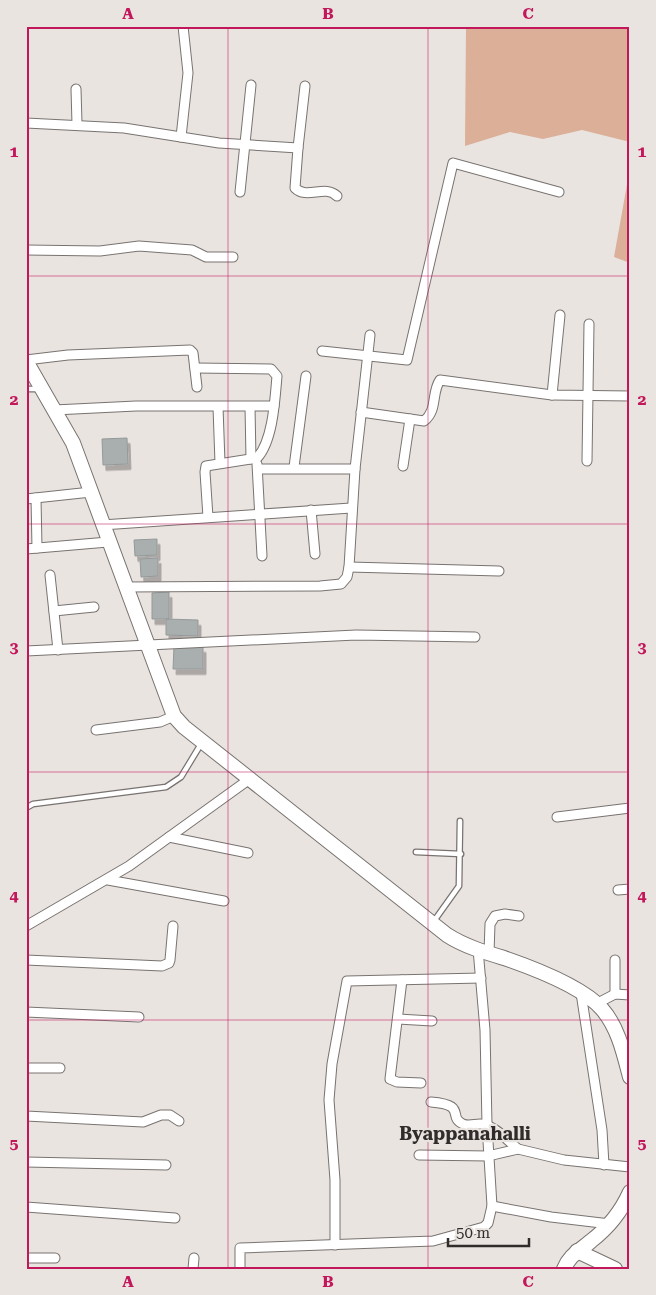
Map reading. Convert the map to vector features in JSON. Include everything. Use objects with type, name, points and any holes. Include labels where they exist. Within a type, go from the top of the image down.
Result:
[{"type":"main road","points":[[26,361],[73,442],[108,542],[174,716],[202,742],[251,778],[452,939],[518,963],[581,993],[596,1004],[614,1028],[630,1077]]},
{"type":"main road","points":[[564,1269],[572,1254],[610,1224],[629,1194]]},
{"type":"main road","points":[[577,1251],[615,1269]]},
{"type":"street","points":[[181,137],[188,73],[183,26]]},
{"type":"street","points":[[240,192],[251,85]]},
{"type":"street","points":[[305,86],[298,148],[296,188],[304,193],[330,191],[337,196]]},
{"type":"street","points":[[76,89],[77,124]]},
{"type":"street","points":[[26,123],[77,124],[124,128],[181,137],[298,148]]},
{"type":"street","points":[[322,351],[407,360],[452,163],[558,192]]},
{"type":"street","points":[[26,250],[100,251],[140,246],[192,250],[206,256],[233,257]]},
{"type":"street","points":[[552,395],[560,315]]},
{"type":"street","points":[[587,461],[589,324]]},
{"type":"street","points":[[125,587],[335,586],[347,577],[351,508],[370,335]]},
{"type":"street","points":[[26,361],[186,349],[193,353],[197,387]]},
{"type":"street","points":[[195,368],[271,370],[277,376],[274,406],[265,444],[254,458],[206,466],[208,517]]},
{"type":"street","points":[[294,467],[306,376]]},
{"type":"street","points":[[361,412],[424,421],[430,416],[434,407],[436,385],[440,380],[552,395],[630,396]]},
{"type":"street","points":[[54,410],[136,406],[274,406]]},
{"type":"street","points":[[218,407],[220,463]]},
{"type":"street","points":[[250,407],[254,458],[258,469],[262,556]]},
{"type":"street","points":[[403,466],[410,419]]},
{"type":"street","points":[[258,469],[294,467],[355,469]]},
{"type":"street","points":[[26,499],[91,492]]},
{"type":"street","points":[[36,498],[37,548]]},
{"type":"street","points":[[102,524],[351,508]]},
{"type":"street","points":[[311,510],[314,554]]},
{"type":"street","points":[[26,549],[108,542]]},
{"type":"street","points":[[349,567],[499,571]]},
{"type":"street","points":[[50,575],[58,650]]},
{"type":"street","points":[[54,611],[94,607]]},
{"type":"street","points":[[26,652],[356,635],[475,636]]},
{"type":"street","points":[[96,730],[160,722],[174,716]]},
{"type":"street","points":[[26,926],[108,880],[251,778]]},
{"type":"street","points":[[557,817],[630,808]]},
{"type":"street","points":[[169,838],[248,853]]},
{"type":"street","points":[[108,880],[224,901]]},
{"type":"street","points":[[618,890],[630,889]]},
{"type":"street","points":[[240,1269],[240,1248],[440,1240],[484,1227],[488,1223],[492,1206],[488,1156],[485,1030],[481,978],[490,924],[495,916],[505,914],[519,916]]},
{"type":"street","points":[[26,960],[162,966],[170,960],[174,926]]},
{"type":"street","points":[[615,960],[615,994]]},
{"type":"street","points":[[335,1245],[335,1180],[329,1100],[332,1064],[347,981],[481,978]]},
{"type":"street","points":[[402,980],[390,1079],[397,1082],[421,1083]]},
{"type":"street","points":[[581,993],[602,1130],[604,1165]]},
{"type":"street","points":[[596,1004],[615,994],[630,995]]},
{"type":"street","points":[[26,1012],[138,1017]]},
{"type":"street","points":[[398,1018],[432,1021]]},
{"type":"street","points":[[26,1068],[60,1068]]},
{"type":"street","points":[[431,1102],[449,1104],[454,1107],[458,1120],[462,1124],[487,1125],[518,1149],[564,1160],[630,1167]]},
{"type":"street","points":[[26,1116],[143,1122],[161,1115],[170,1115],[179,1120]]},
{"type":"street","points":[[418,1155],[488,1156],[518,1149]]},
{"type":"street","points":[[26,1162],[166,1165]]},
{"type":"street","points":[[492,1206],[551,1217],[610,1224]]},
{"type":"street","points":[[26,1207],[175,1218]]},
{"type":"street","points":[[26,1258],[55,1258]]},
{"type":"street","points":[[193,1269],[194,1258]]},
{"type":"lane","points":[[26,389],[42,389]]},
{"type":"lane","points":[[26,808],[33,804],[166,787],[181,777],[202,742]]},
{"type":"lane","points":[[432,924],[459,886],[461,854],[460,821]]},
{"type":"lane","points":[[416,852],[461,854]]},
{"type":"shaded area","points":[[466,26],[630,26],[630,142],[582,130],[543,139],[510,132],[465,146]]},
{"type":"shaded area","points":[[630,168],[630,263],[614,257]]},
{"type":"building","points":[[127,438],[128,464],[103,465],[102,439]]},
{"type":"building","points":[[157,539],[157,555],[135,556],[134,540]]},
{"type":"building","points":[[158,558],[158,576],[141,577],[140,559]]},
{"type":"building","points":[[169,592],[169,619],[152,619],[152,593]]},
{"type":"building","points":[[166,619],[198,620],[198,636],[166,635]]},
{"type":"building","points":[[174,646],[203,647],[203,669],[173,669]]},
{"type":"district","name":"Byappanahalli","points":[[465,1134]]}]
